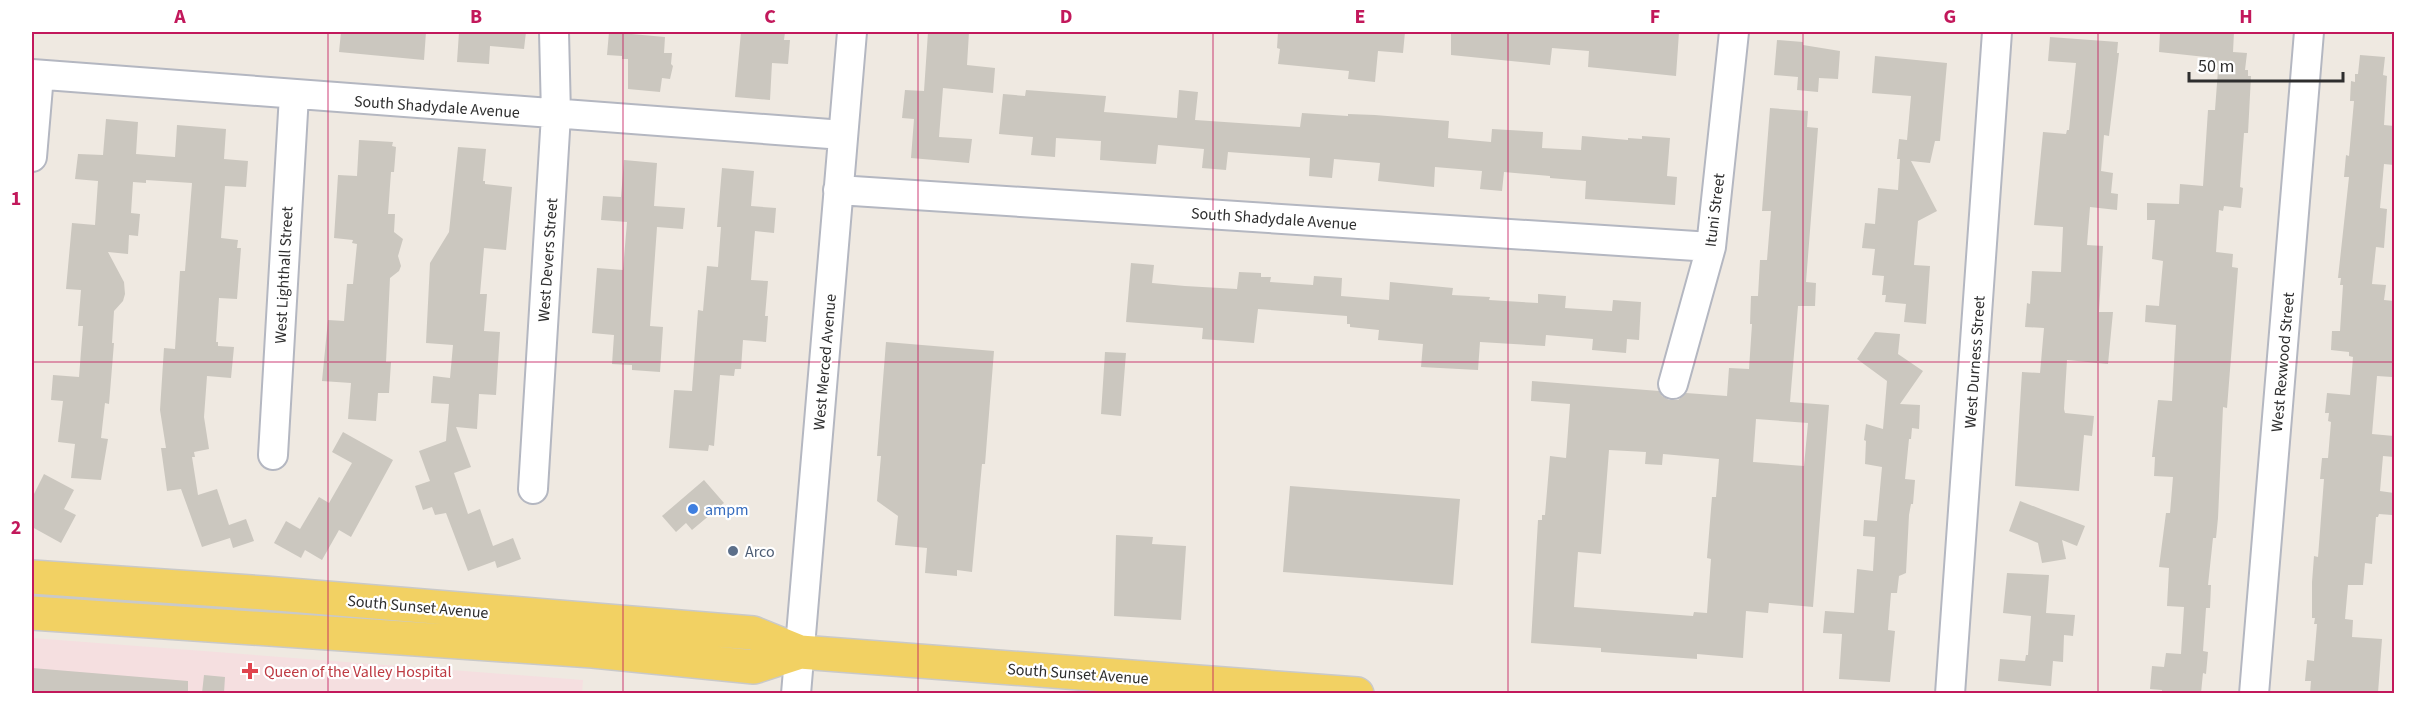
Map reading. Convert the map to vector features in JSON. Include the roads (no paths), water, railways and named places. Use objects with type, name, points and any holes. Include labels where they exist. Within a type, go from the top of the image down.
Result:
[{"type":"main road","name":"South Sunset Avenue","points":[[32,577],[753,633],[800,652],[1357,693]]},
{"type":"main road","name":"South Sunset Avenue","points":[[32,613],[593,651],[754,667],[800,652]]},
{"type":"street","name":"West Devers Street","points":[[533,489],[556,115],[555,32]]},
{"type":"street","name":"West Merced Avenue","points":[[796,693],[852,32]]},
{"type":"street","name":"Ituni Street","points":[[1673,384],[1711,247],[1734,32]]},
{"type":"street","name":"West Durness Street","points":[[1950,693],[1997,32]]},
{"type":"street","name":"West Rexwood Street","points":[[2254,693],[2309,32]]},
{"type":"street","name":"South Shadydale Avenue","points":[[35,75],[843,135]]},
{"type":"street","points":[[32,157],[35,75]]},
{"type":"street","name":"West Lighthall Street","points":[[273,455],[294,95]]},
{"type":"street","name":"South Shadydale Avenue","points":[[838,190],[1711,247]]},
{"type":"place","name":"ampm","points":[[693,509]]},
{"type":"place","name":"Arco","points":[[733,551]]},
{"type":"place","name":"Queen of the Valley Hospital","points":[[250,671]]}]
